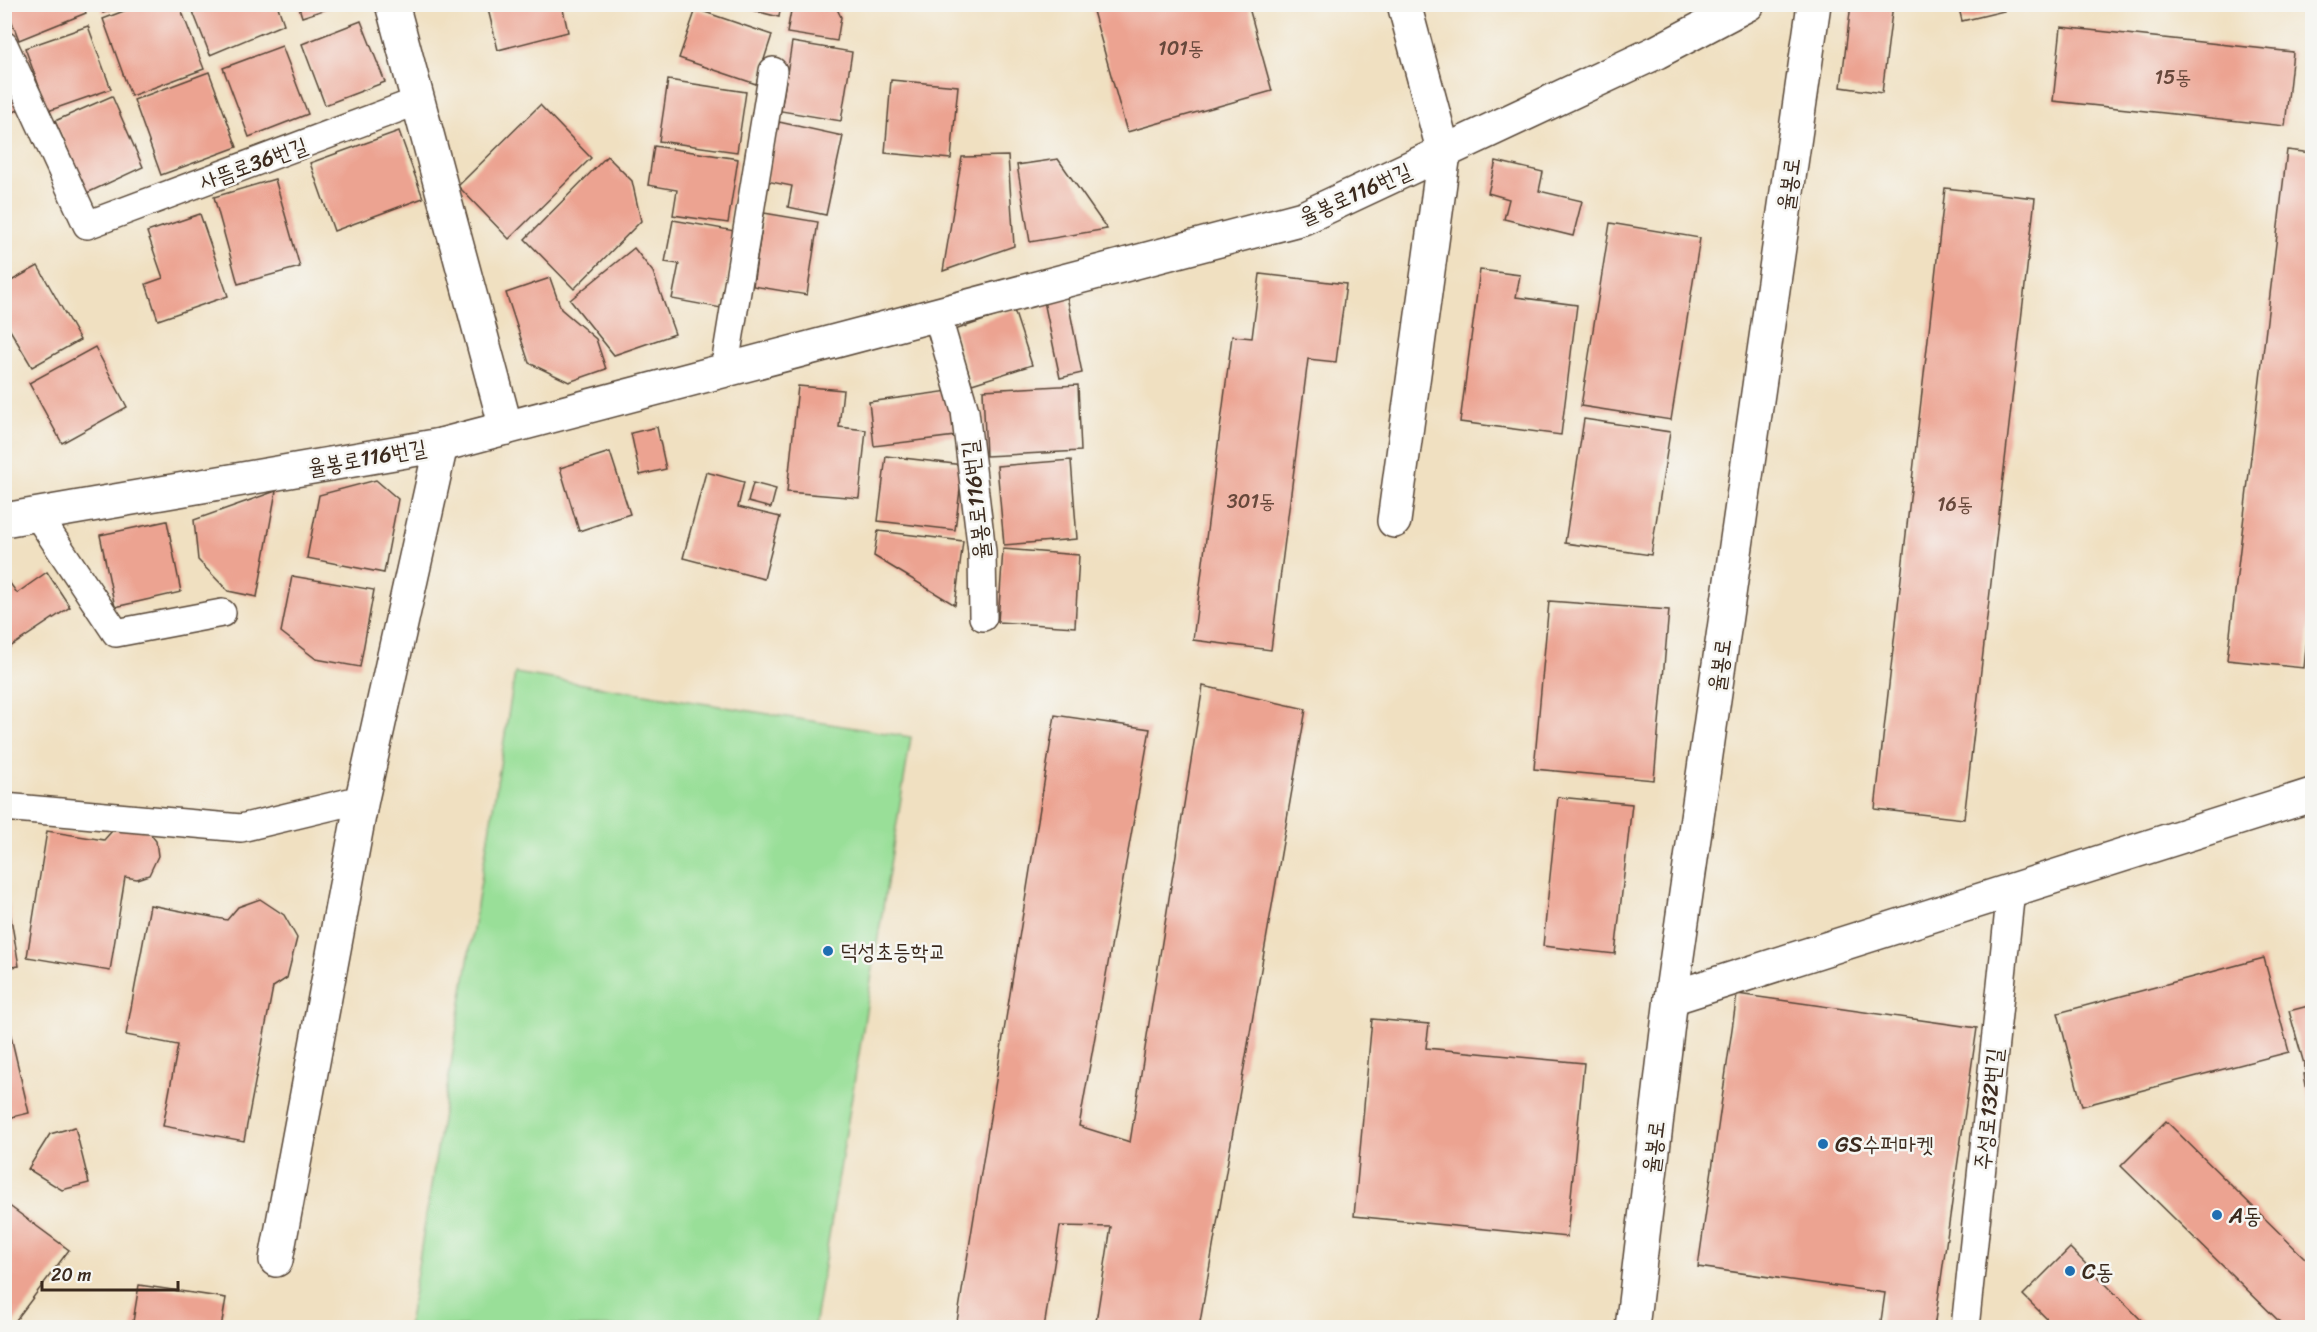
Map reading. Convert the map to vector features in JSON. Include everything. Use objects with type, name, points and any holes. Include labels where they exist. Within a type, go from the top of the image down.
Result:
[{"type":"street","points":[[392,4],[506,428]]},
{"type":"street","points":[[1394,521],[1444,153],[1404,4]]},
{"type":"street","name":"율봉로116번길","points":[[4,520],[441,445],[1303,218],[1657,52],[1748,4]]},
{"type":"street","name":"율봉로","points":[[1632,1328],[1671,998],[1814,4]]},
{"type":"street","points":[[276,1260],[362,800],[441,445]]},
{"type":"street","points":[[1671,998],[2313,795]]},
{"type":"lane","name":"사뜸로36번길","points":[[4,45],[87,225],[418,101]]},
{"type":"lane","points":[[724,371],[773,71]]},
{"type":"lane","name":"율봉로116번길","points":[[937,315],[965,411],[982,552],[983,616]]},
{"type":"lane","points":[[36,513],[116,633],[222,612]]},
{"type":"lane","points":[[4,807],[241,828],[362,800]]},
{"type":"lane","name":"주성로132번길","points":[[1965,1328],[2011,890]]},
{"type":"green space","points":[[515,673],[911,737],[814,1327],[408,1327]]},
{"type":"building","points":[[5,4],[83,4],[86,13],[19,40]]},
{"type":"building","points":[[99,4],[124,4],[124,5],[103,13]]},
{"type":"building","points":[[142,4],[179,4],[204,69],[131,96],[103,19]]},
{"type":"building","points":[[190,4],[277,4],[284,24],[210,55]]},
{"type":"building","points":[[298,4],[339,4],[339,5],[302,17]]},
{"type":"building","points":[[728,4],[781,4],[779,17]]},
{"type":"building","points":[[1091,4],[1248,4],[1272,91],[1127,132]]},
{"type":"building","points":[[1851,4],[1893,4],[1882,93],[1841,87]]},
{"type":"building","points":[[1958,4],[2003,4],[2004,11],[1962,21]]},
{"type":"building","points":[[487,5],[562,5],[568,32],[498,50]]},
{"type":"building","points":[[792,5],[835,5],[841,17],[837,41],[787,33]]},
{"type":"building","points":[[696,9],[772,35],[756,84],[679,58]]},
{"type":"building","points":[[361,21],[385,82],[325,105],[302,44]]},
{"type":"building","points":[[88,26],[111,89],[48,111],[25,48]]},
{"type":"building","points":[[2061,27],[2293,52],[2285,126],[2053,101]]},
{"type":"building","points":[[792,42],[852,52],[841,121],[781,111]]},
{"type":"building","points":[[282,46],[308,114],[249,137],[223,68]]},
{"type":"building","points":[[4,64],[26,106],[4,117]]},
{"type":"building","points":[[209,72],[237,147],[161,175],[134,100]]},
{"type":"building","points":[[668,80],[746,92],[737,152],[659,141]]},
{"type":"building","points":[[891,80],[958,86],[951,159],[885,153]]},
{"type":"building","points":[[112,96],[143,167],[87,193],[55,121]]},
{"type":"building","points":[[540,105],[591,158],[509,239],[458,186]]},
{"type":"building","points":[[779,122],[843,136],[826,215],[788,207],[792,186],[766,181]]},
{"type":"building","points":[[399,131],[423,198],[334,231],[310,163]]},
{"type":"building","points":[[654,146],[738,159],[728,223],[673,215],[677,190],[648,185]]},
{"type":"building","points":[[2287,150],[2312,153],[2312,591],[2304,668],[2227,660]]},
{"type":"building","points":[[607,156],[632,181],[641,221],[574,289],[525,239]]},
{"type":"building","points":[[1008,156],[1014,246],[943,271],[962,157]]},
{"type":"building","points":[[1058,159],[1107,229],[1030,242],[1017,165]]},
{"type":"building","points":[[1496,161],[1543,172],[1539,191],[1582,201],[1573,236],[1504,219],[1509,199],[1488,193]]},
{"type":"building","points":[[275,179],[300,267],[238,284],[214,197]]},
{"type":"building","points":[[1945,188],[2035,198],[1964,819],[1875,809]]},
{"type":"building","points":[[764,213],[818,222],[807,295],[753,286]]},
{"type":"building","points":[[200,214],[228,296],[158,320],[146,284],[163,278],[147,232]]},
{"type":"building","points":[[673,220],[735,231],[721,308],[672,299],[679,264],[665,262]]},
{"type":"building","points":[[1610,223],[1700,238],[1671,420],[1581,406]]},
{"type":"building","points":[[634,248],[653,272],[675,334],[614,355],[570,300]]},
{"type":"building","points":[[38,266],[80,340],[32,367],[4,320],[4,285]]},
{"type":"building","points":[[1480,270],[1520,275],[1516,297],[1577,305],[1561,435],[1460,422]]},
{"type":"building","points":[[1260,274],[1346,284],[1336,362],[1308,359],[1271,650],[1193,640],[1232,336],[1252,338]]},
{"type":"building","points":[[550,278],[561,309],[596,339],[606,369],[569,382],[529,363],[506,293]]},
{"type":"building","points":[[1067,296],[1082,373],[1060,378],[1044,301]]},
{"type":"building","points":[[1014,310],[1032,365],[972,384],[955,330]]},
{"type":"building","points":[[95,347],[127,407],[62,443],[29,383]]},
{"type":"building","points":[[1078,385],[1081,451],[986,456],[983,390]]},
{"type":"building","points":[[798,386],[843,390],[839,427],[866,430],[859,498],[787,492]]},
{"type":"building","points":[[949,391],[955,436],[874,446],[869,402]]},
{"type":"building","points":[[1584,419],[1670,432],[1651,555],[1565,543]]},
{"type":"building","points":[[657,427],[666,469],[640,475],[631,433]]},
{"type":"building","points":[[610,452],[630,514],[579,531],[560,468]]},
{"type":"building","points":[[886,456],[963,465],[955,530],[878,521]]},
{"type":"building","points":[[1071,460],[1077,539],[1004,545],[997,466]]},
{"type":"building","points":[[706,472],[744,482],[738,507],[780,517],[764,579],[683,558]]},
{"type":"building","points":[[376,480],[398,499],[384,573],[307,558],[319,495]]},
{"type":"building","points":[[753,483],[776,489],[771,508],[748,502]]},
{"type":"building","points":[[276,491],[257,597],[228,591],[198,560],[194,520]]},
{"type":"building","points":[[167,521],[181,592],[115,607],[100,535]]},
{"type":"building","points":[[878,531],[963,541],[955,605],[874,556]]},
{"type":"building","points":[[1003,549],[1079,555],[1075,627],[998,622]]},
{"type":"building","points":[[47,572],[70,607],[4,651],[4,575],[17,593]]},
{"type":"building","points":[[292,576],[374,590],[360,667],[316,659],[281,632]]},
{"type":"building","points":[[1549,601],[1669,610],[1654,780],[1534,769]]},
{"type":"building","points":[[1203,686],[1306,709],[1199,1328],[1095,1328],[1111,1227],[1060,1226],[1044,1328],[956,1328],[1055,715],[1150,729],[1079,1126],[1130,1142]]},
{"type":"building","points":[[1558,797],[1632,804],[1615,954],[1543,946]]},
{"type":"building","points":[[132,825],[148,831],[156,841],[158,856],[149,875],[137,879],[125,877],[110,971],[27,957],[47,831],[104,840],[112,831]]},
{"type":"building","points":[[260,899],[284,915],[297,938],[287,978],[273,987],[244,1141],[163,1126],[178,1045],[126,1035],[150,905],[227,920],[238,907]]},
{"type":"building","points":[[4,901],[8,901],[19,966],[4,968]]},
{"type":"building","points":[[2264,958],[2289,1052],[2082,1106],[2058,1013]]},
{"type":"building","points":[[1737,994],[1977,1028],[1934,1328],[1880,1328],[1885,1293],[1698,1267]]},
{"type":"building","points":[[2312,1005],[2312,1069],[2306,1071],[2289,1011]]},
{"type":"building","points":[[1372,1019],[1429,1024],[1426,1048],[1584,1063],[1567,1237],[1354,1216]]},
{"type":"building","points":[[10,1032],[29,1113],[4,1119],[4,1034]]},
{"type":"building","points":[[2312,1073],[2312,1114],[2311,1114],[2304,1074]]},
{"type":"building","name":"A동","points":[[2166,1121],[2312,1265],[2312,1328],[2286,1328],[2121,1166]]},
{"type":"building","points":[[75,1127],[89,1183],[62,1190],[28,1169],[50,1134]]},
{"type":"building","points":[[4,1202],[69,1250],[10,1328],[4,1328]]},
{"type":"building","name":"C동","points":[[2070,1248],[2149,1328],[2056,1328],[2023,1295]]},
{"type":"building","points":[[139,1285],[226,1298],[221,1328],[132,1328]]},
{"type":"place","name":"덕성초등학교","points":[[828,951]]},
{"type":"place","name":"GS수퍼마켓","points":[[1823,1144]]},
{"type":"place","name":"A동","points":[[2217,1215]]},
{"type":"place","name":"C동","points":[[2070,1271]]}]
